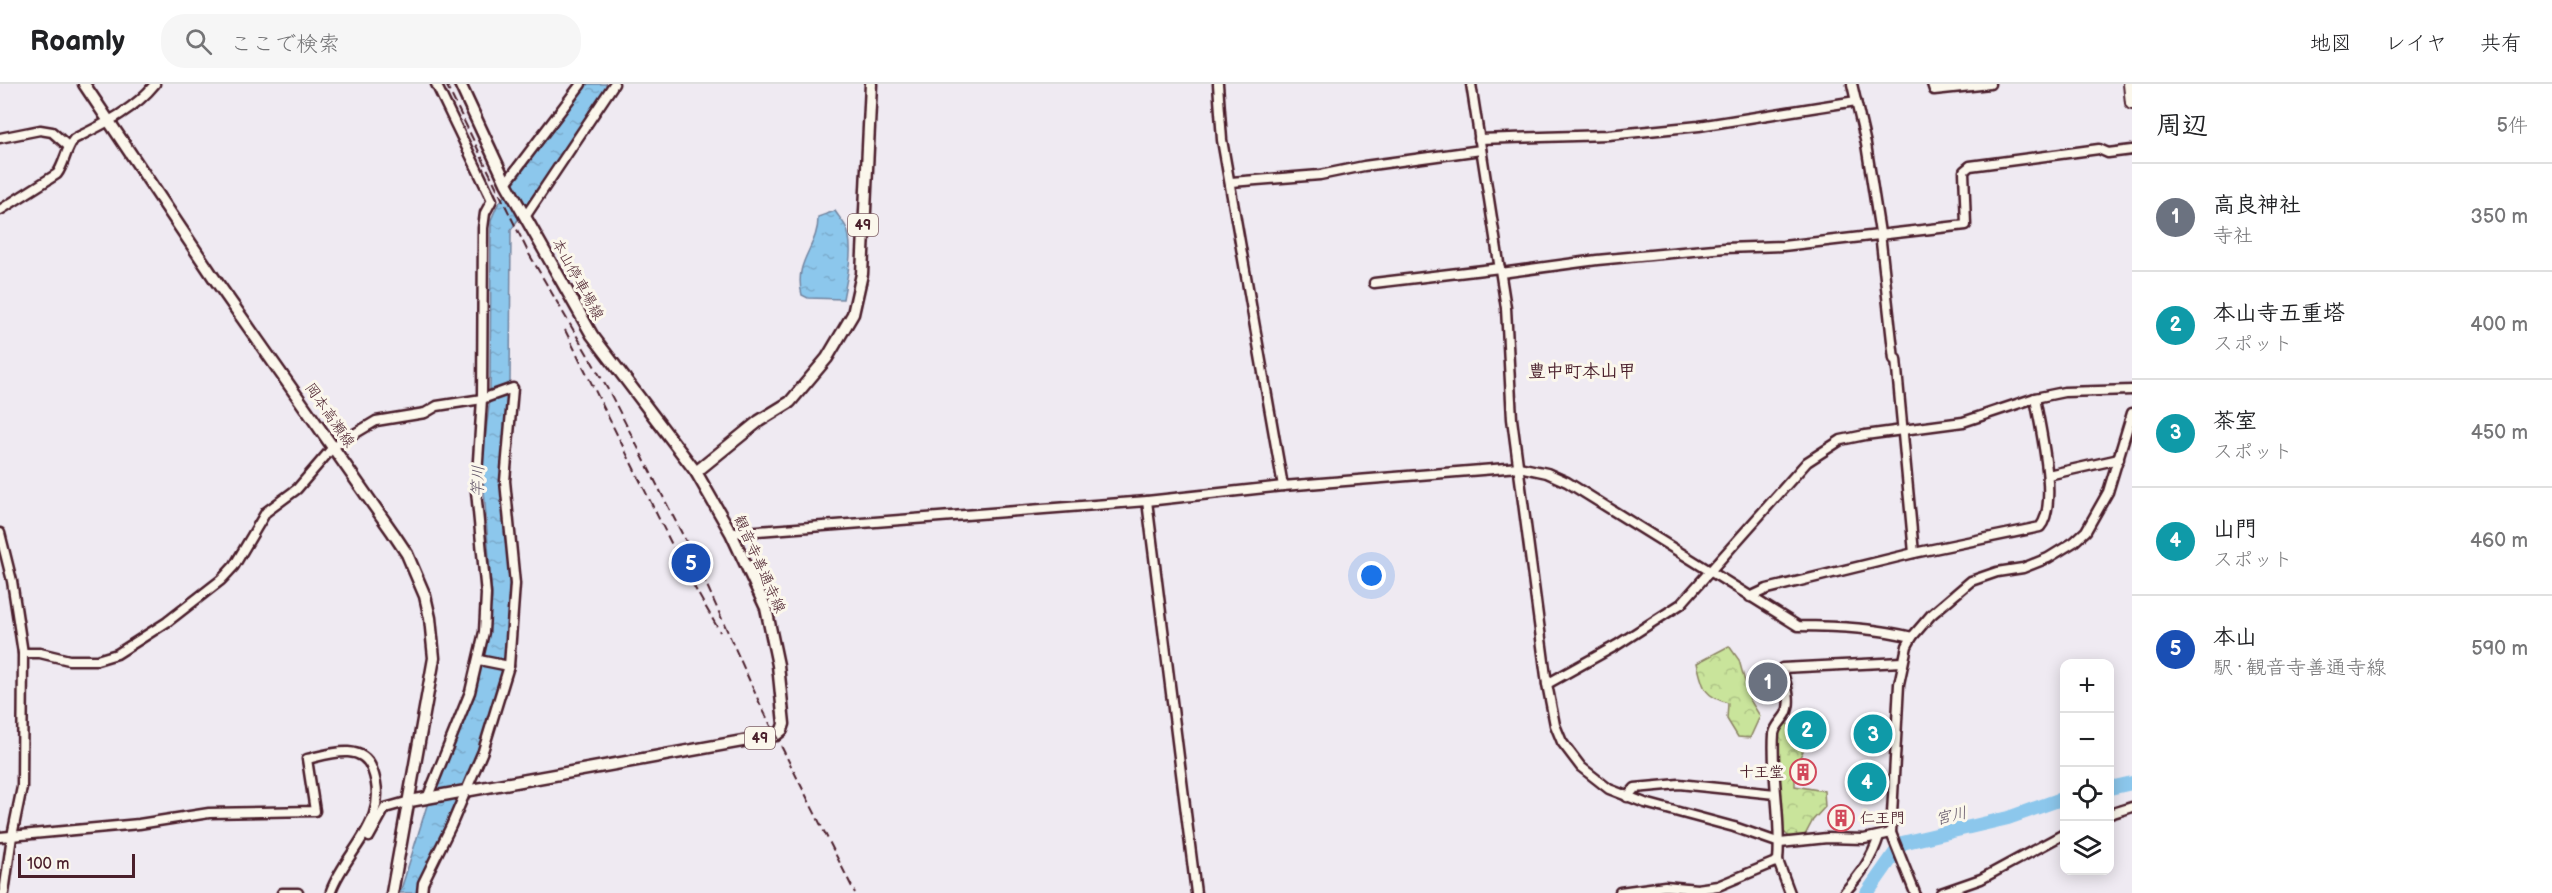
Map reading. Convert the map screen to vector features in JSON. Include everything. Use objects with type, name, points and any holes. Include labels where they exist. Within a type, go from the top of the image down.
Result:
[{"type":"highway","points":[[2130,84],[2132,103]]},
{"type":"main road","name":"岡本高瀬線","points":[[84,84],[214,278],[407,554],[421,585],[430,618],[434,658],[410,801]]},
{"type":"main road","name":"本山停車場線","points":[[460,84],[506,183],[592,335],[696,472]]},
{"type":"main road","name":"49","points":[[696,472],[759,421],[782,409],[795,397],[827,358],[853,314],[862,274],[871,84]]},
{"type":"main road","name":"観音寺善通寺線","points":[[410,801],[776,735],[782,730],[783,712],[778,665],[766,608],[731,533],[696,472]]},
{"type":"main road","points":[[392,893],[410,801]]},
{"type":"street","points":[[0,210],[57,174],[63,165],[68,146],[74,139],[110,121],[146,95],[155,84]]},
{"type":"street","points":[[428,796],[470,692],[480,660],[484,632],[486,594],[476,491],[485,398],[483,228],[485,213],[492,200],[436,84]]},
{"type":"street","points":[[506,183],[580,84]]},
{"type":"street","points":[[525,217],[615,84]]},
{"type":"street","points":[[1218,84],[1222,140],[1283,486]]},
{"type":"street","points":[[1471,84],[1501,271],[1508,327],[1512,419],[1546,684],[1555,725],[1570,756],[1593,779],[1627,797],[1734,827],[1780,843],[1827,838],[1864,839],[1892,835]]},
{"type":"street","points":[[1852,84],[1866,144],[1880,233],[1904,430],[1914,552]]},
{"type":"street","points":[[1932,84],[1934,90],[1990,84]]},
{"type":"street","points":[[1479,139],[1608,135],[1699,126],[1856,100]]},
{"type":"street","points":[[0,138],[40,130],[52,132],[68,146]]},
{"type":"street","points":[[1374,283],[1725,248],[1783,246],[1880,233],[1966,225],[1964,171],[1970,166],[2099,149],[2108,153],[2132,150]]},
{"type":"street","points":[[1231,182],[1320,175],[1364,166],[1481,150]]},
{"type":"street","points":[[23,653],[40,653],[69,660],[97,660],[117,654],[167,622],[221,579],[234,566],[266,512],[297,489],[334,447],[376,421],[403,414],[425,413],[437,406],[485,398],[513,388],[505,481],[514,584],[508,665],[493,722],[451,826],[423,883],[422,893]]},
{"type":"street","points":[[1546,684],[1617,645],[1681,604],[1807,462],[1822,450],[1841,440],[1963,422],[2035,398],[2074,392],[2132,390]]},
{"type":"street","points":[[1750,597],[1767,589],[1914,552],[2040,527],[2047,514],[2048,475],[2035,398]]},
{"type":"street","points":[[1915,893],[1892,835],[1902,662],[1912,637],[1931,615],[1971,581],[1997,572],[2023,568],[2060,553],[2086,531],[2108,492],[2132,413]]},
{"type":"street","points":[[2048,475],[2119,459]]},
{"type":"street","points":[[731,533],[1147,501],[1283,486],[1519,467],[1547,473],[1567,482],[1798,626],[1829,626],[1912,637]]},
{"type":"street","points":[[1147,501],[1197,893]]},
{"type":"street","points":[[0,533],[12,581],[23,653],[22,788],[4,893]]},
{"type":"street","points":[[480,660],[508,665]]},
{"type":"street","points":[[1791,893],[1778,861],[1780,843],[1775,794],[1774,730],[1786,714],[1789,705],[1782,668],[1902,662]]},
{"type":"street","points":[[0,837],[139,825],[209,813],[315,811],[308,759],[331,753],[359,753],[367,757],[372,768],[378,786],[378,801],[365,836],[336,879],[331,892]]},
{"type":"street","points":[[1627,797],[1635,788],[1679,784],[1775,794]]},
{"type":"street","points":[[331,892],[375,827],[385,808],[410,801]]},
{"type":"street","points":[[2114,812],[2132,807]]},
{"type":"street","points":[[1844,893],[1861,874],[1873,855],[1879,836]]},
{"type":"street","points":[[1941,893],[1982,879],[2060,836]]},
{"type":"street","points":[[1620,892],[1665,886],[1697,889],[1718,886],[1778,861]]},
{"type":"street","points":[[282,893],[298,893]]},
{"type":"green space","points":[[1729,646],[1739,660],[1750,700],[1760,716],[1750,738],[1738,737],[1727,719],[1728,703],[1713,697],[1705,689],[1697,663]]},
{"type":"green space","points":[[1785,723],[1802,731],[1803,751],[1795,767],[1795,786],[1824,791],[1825,807],[1813,820],[1805,835],[1790,838],[1780,828],[1776,733]]},
{"type":"water","points":[[586,84],[610,84],[511,230],[510,386],[502,483],[510,571],[505,668],[485,736],[420,893],[400,893],[428,802],[465,715],[483,662],[492,598],[482,463],[490,398],[491,220],[497,206]]},
{"type":"water","points":[[835,211],[846,227],[850,244],[843,299],[808,298],[802,295],[800,283],[803,263],[815,237],[818,217]]},
{"type":"waterway","name":"宮川","points":[[2114,787],[2132,783]]},
{"type":"waterway","name":"宮川","points":[[1867,893],[1902,843],[2008,818],[2060,799]]},
{"type":"railway","points":[[446,84],[529,254],[610,393],[696,561],[760,704],[855,893]]},
{"type":"railway","points":[[565,330],[684,569],[720,632]]},
{"type":"place","name":"本山","points":[[691,563]]},
{"type":"place","name":"高良神社","points":[[1768,682]]},
{"type":"place","name":"本山寺五重塔","points":[[1807,730]]},
{"type":"place","name":"茶室","points":[[1873,734]]},
{"type":"place","name":"十王堂","points":[[1803,772]]},
{"type":"place","name":"山門","points":[[1867,782]]},
{"type":"place","name":"仁王門","points":[[1841,818]]},
{"type":"district","name":"豊中町本山甲","points":[[1582,371]]},
{"type":"water label","name":"竿川","points":[[477,481]]}]
